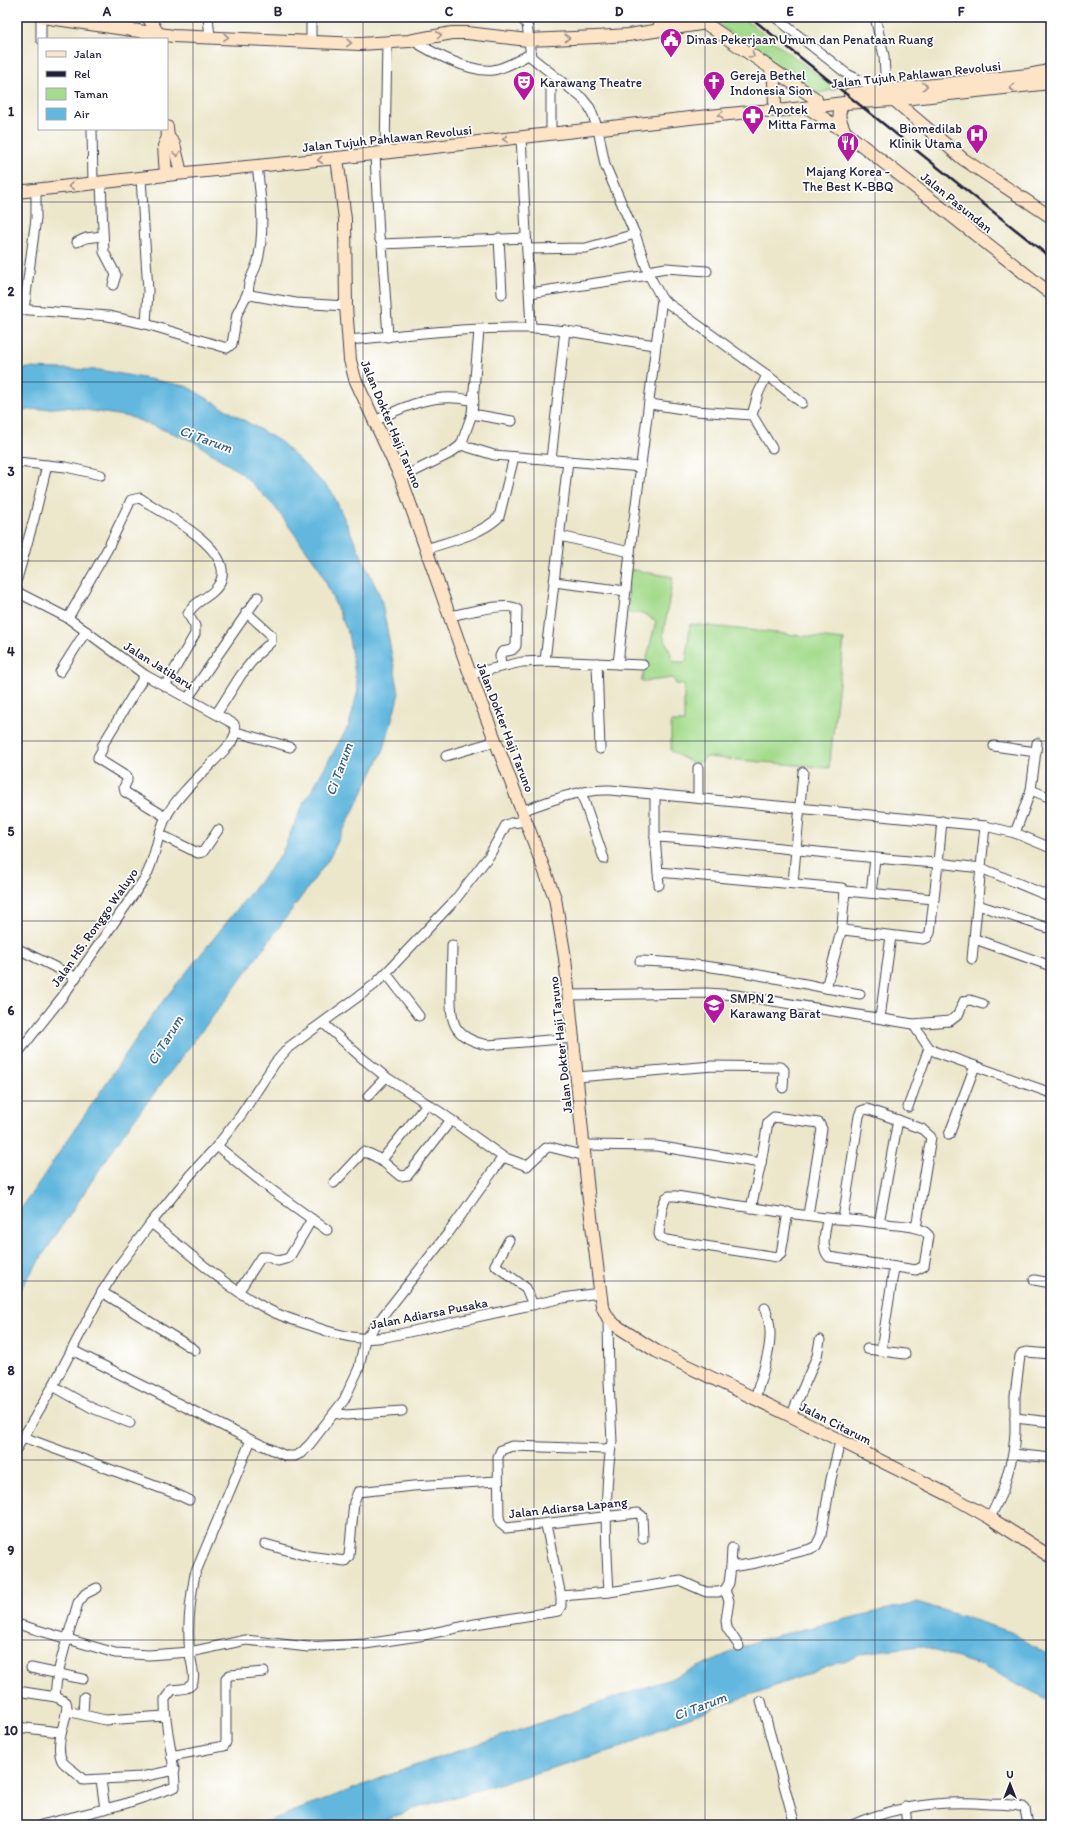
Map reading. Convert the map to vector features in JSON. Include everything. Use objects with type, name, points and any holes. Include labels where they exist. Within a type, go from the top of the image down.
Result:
[{"type":"street","points":[[41,38],[42,17],[158,37],[210,37],[387,43],[439,35],[467,33],[525,39],[628,35],[702,20]]},
{"type":"street","points":[[148,17],[158,37]]},
{"type":"street","points":[[208,17],[210,37]]},
{"type":"street","points":[[311,17],[311,41]]},
{"type":"street","points":[[520,17],[527,24],[525,39],[530,54],[582,98],[590,108],[592,129],[605,165],[635,234],[649,273],[662,299],[767,375],[802,403]]},
{"type":"street","points":[[658,30],[663,17]]},
{"type":"street","points":[[775,17],[846,74],[889,92],[963,159],[1051,218]]},
{"type":"street","points":[[875,17],[884,56],[889,92]]},
{"type":"street","name":"Jalan Pasundan","points":[[702,20],[771,69],[845,132],[1051,294]]},
{"type":"street","points":[[412,40],[427,50],[457,62],[486,70],[501,68],[530,54]]},
{"type":"street","points":[[387,43],[380,153],[379,237],[382,244],[388,337]]},
{"type":"street","points":[[771,69],[775,105]]},
{"type":"street","name":"Jalan Tujuh Pahlawan Revolusi","points":[[17,192],[760,111],[889,92],[1028,75],[1051,69]]},
{"type":"street","name":"Jalan Tujuh Pahlawan Revolusi","points":[[760,111],[775,105],[844,103],[889,92],[1051,84]]},
{"type":"street","points":[[551,88],[551,133]]},
{"type":"street","points":[[844,103],[839,109],[838,116],[845,132]]},
{"type":"street","points":[[92,130],[105,257],[116,275],[113,285]]},
{"type":"street","points":[[168,132],[174,144],[181,173]]},
{"type":"street","points":[[166,175],[164,146],[168,132]]},
{"type":"street","points":[[521,137],[531,328]]},
{"type":"street","name":"Jalan Dokter Haji Taruno","points":[[337,158],[346,228],[346,306],[350,360],[356,380],[401,478],[470,674],[555,898],[565,958],[574,1038],[599,1294],[602,1306],[608,1318]]},
{"type":"street","points":[[36,190],[36,218],[20,310],[108,316],[146,324],[228,348],[232,344],[237,314],[248,292],[261,246],[257,166]]},
{"type":"street","points":[[141,178],[148,291],[146,324]]},
{"type":"street","points":[[527,249],[586,248],[635,234]]},
{"type":"street","points":[[77,242],[103,236]]},
{"type":"street","points":[[498,238],[502,294]]},
{"type":"street","points":[[382,244],[526,238]]},
{"type":"street","points":[[530,293],[649,273],[666,268],[707,271]]},
{"type":"street","points":[[248,292],[253,297],[346,306]]},
{"type":"street","points":[[618,664],[630,552],[650,404],[662,299]]},
{"type":"street","points":[[348,340],[479,330],[531,328],[565,330],[656,345]]},
{"type":"street","points":[[401,478],[448,454],[461,445],[472,414],[479,330]]},
{"type":"street","points":[[551,460],[565,330]]},
{"type":"street","points":[[767,375],[758,394],[752,415],[772,448]]},
{"type":"street","points":[[375,421],[398,409],[428,399],[450,397],[474,401]]},
{"type":"street","points":[[650,404],[696,411],[752,415]]},
{"type":"street","points":[[472,414],[512,421]]},
{"type":"street","points":[[461,445],[494,455],[641,467]]},
{"type":"street","points":[[426,549],[484,528],[499,517],[514,457]]},
{"type":"street","points":[[545,661],[568,461]]},
{"type":"street","points":[[17,462],[47,465],[101,475]]},
{"type":"street","points":[[17,579],[47,465]]},
{"type":"street","points":[[68,618],[107,550],[131,500],[140,498],[193,532],[213,549],[222,569],[222,579],[210,595],[191,609],[188,614],[195,626],[196,634],[165,686]]},
{"type":"street","points":[[560,536],[630,552]]},
{"type":"street","points":[[554,582],[626,592]]},
{"type":"street","name":"Jalan Jatibaru","points":[[17,592],[53,609],[68,618],[145,675],[217,713],[234,724],[236,732]]},
{"type":"street","points":[[188,698],[246,612],[258,597]]},
{"type":"street","points":[[449,616],[511,606],[517,609],[516,646],[512,650],[502,652],[500,656],[501,666]]},
{"type":"street","points":[[217,713],[240,675],[257,655],[272,642],[271,636],[268,632],[246,612]]},
{"type":"street","points":[[60,672],[86,631]]},
{"type":"street","points":[[470,674],[522,662],[545,661],[643,665]]},
{"type":"street","points":[[597,663],[600,749]]},
{"type":"street","points":[[145,675],[102,746],[98,759],[127,777],[124,787],[125,792],[166,817]]},
{"type":"street","points":[[236,732],[290,747]]},
{"type":"street","name":"Jalan HS. Ronggo Waluyo","points":[[17,1054],[20,1041],[75,977],[145,878],[154,860],[159,834],[166,817],[177,801],[231,744],[236,732]]},
{"type":"street","points":[[446,756],[496,741]]},
{"type":"street","points":[[994,746],[1037,748],[1031,790],[1015,833]]},
{"type":"street","points":[[698,768],[698,798]]},
{"type":"street","points":[[793,883],[803,772]]},
{"type":"street","points":[[17,1448],[53,1386],[102,1292],[120,1264],[151,1223],[190,1175],[217,1146],[241,1115],[275,1063],[288,1047],[374,985],[386,973],[451,905],[488,856],[506,825],[581,792],[596,789],[985,826],[1015,833],[1051,848]]},
{"type":"street","points":[[1031,790],[1051,798]]},
{"type":"street","points":[[581,792],[604,859]]},
{"type":"street","points":[[655,794],[655,837],[660,885]]},
{"type":"street","points":[[842,928],[848,931],[923,939],[927,938],[930,933],[942,821]]},
{"type":"street","points":[[972,959],[985,826]]},
{"type":"street","points":[[159,834],[198,854],[203,852],[218,830]]},
{"type":"street","points":[[655,837],[695,839],[795,851],[981,868],[1051,897]]},
{"type":"street","points":[[872,894],[875,859]]},
{"type":"street","points":[[658,872],[793,883],[842,888],[845,891],[934,899]]},
{"type":"street","points":[[826,988],[842,928],[845,891]]},
{"type":"street","points":[[978,905],[1051,928]]},
{"type":"street","points":[[880,1018],[891,936]]},
{"type":"street","points":[[975,939],[1051,966]]},
{"type":"street","points":[[452,945],[450,1012],[453,1024],[459,1033],[477,1043],[488,1045],[574,1038]]},
{"type":"street","points":[[18,949],[75,977]]},
{"type":"street","points":[[640,961],[708,965],[860,994]]},
{"type":"street","points":[[386,973],[419,1016]]},
{"type":"street","points":[[569,994],[707,993],[736,995],[913,1024],[950,1021],[958,1015],[964,1001],[970,1000],[983,1004]]},
{"type":"street","points":[[323,1023],[362,1058],[386,1076],[503,1157],[528,1166],[546,1148],[550,1147],[584,1150],[656,1146],[761,1163]]},
{"type":"street","points":[[913,1024],[929,1048],[950,1058],[1051,1093]]},
{"type":"street","points":[[908,1106],[929,1048]]},
{"type":"street","points":[[578,1077],[714,1066],[781,1067],[784,1070],[783,1088]]},
{"type":"street","points":[[949,1135],[975,1066]]},
{"type":"street","points":[[368,1096],[386,1076]]},
{"type":"street","points":[[381,1161],[427,1104]]},
{"type":"street","points":[[843,1219],[861,1111],[867,1109],[922,1129],[931,1137],[916,1228]]},
{"type":"street","points":[[752,1208],[768,1122],[774,1117],[819,1123],[822,1129],[808,1215]]},
{"type":"street","points":[[334,1184],[363,1152],[368,1153],[381,1161],[400,1176],[408,1175],[451,1120]]},
{"type":"street","points":[[879,1223],[898,1120]]},
{"type":"street","points":[[217,1146],[273,1191],[327,1230]]},
{"type":"street","points":[[72,1350],[251,1440],[286,1456],[295,1456],[301,1453],[334,1413],[352,1386],[359,1368],[365,1339],[449,1232],[503,1157]]},
{"type":"street","points":[[788,1212],[781,1254],[773,1258],[666,1240],[660,1238],[659,1234],[662,1207],[666,1198],[669,1196],[788,1212],[827,1218],[916,1228],[927,1232],[929,1236],[924,1266],[916,1270],[894,1268],[829,1257],[825,1253],[824,1246],[827,1218]]},
{"type":"street","points":[[239,1291],[261,1257],[268,1257],[278,1261],[289,1258],[312,1219]]},
{"type":"street","name":"Jalan Adiarsa Pusaka","points":[[151,1223],[239,1291],[270,1311],[333,1334],[365,1339],[386,1337],[563,1298],[599,1294]]},
{"type":"street","points":[[509,1240],[495,1265],[526,1288],[533,1305]]},
{"type":"street","points":[[880,1351],[894,1268]]},
{"type":"street","points":[[1034,1280],[1051,1283]]},
{"type":"street","points":[[102,1292],[195,1350]]},
{"type":"street","points":[[755,1399],[771,1334],[770,1320],[765,1308]]},
{"type":"street","points":[[608,1318],[612,1442],[606,1479],[605,1517],[609,1592]]},
{"type":"street","name":"Jalan Citarum","points":[[608,1318],[625,1333],[656,1351],[916,1478],[990,1518],[1051,1557]]},
{"type":"street","points":[[791,1416],[817,1356],[820,1340]]},
{"type":"street","points":[[867,1349],[905,1354]]},
{"type":"street","points":[[990,1518],[1003,1490],[1013,1454],[1020,1356],[1022,1353],[1026,1352],[1051,1354]]},
{"type":"street","points":[[53,1386],[92,1408],[130,1423]]},
{"type":"street","points":[[334,1413],[346,1415],[402,1411]]},
{"type":"street","points":[[1015,1418],[1051,1422]]},
{"type":"street","points":[[23,1437],[174,1493],[189,1500]]},
{"type":"street","points":[[41,1825],[105,1809],[175,1787],[175,1770],[171,1756],[165,1716],[165,1699],[172,1690],[188,1688],[192,1685],[194,1680],[190,1652],[191,1595],[195,1574],[251,1440]]},
{"type":"street","points":[[731,1567],[800,1552],[816,1546],[821,1536],[831,1479],[840,1442]]},
{"type":"street","name":"Jalan Adiarsa Lapang","points":[[611,1447],[605,1449],[512,1446],[501,1450],[498,1457],[500,1524],[506,1528],[546,1525],[638,1513],[642,1516],[643,1539]]},
{"type":"street","points":[[1013,1454],[1051,1458]]},
{"type":"street","points":[[265,1544],[308,1556],[345,1561],[349,1556],[354,1502],[358,1492],[413,1486],[498,1481]]},
{"type":"street","points":[[17,1624],[115,1653],[149,1655],[190,1652],[246,1640],[308,1647],[365,1644],[400,1639],[475,1624],[558,1612],[561,1606],[561,1596],[546,1525]]},
{"type":"street","points":[[561,1596],[609,1592],[681,1581],[706,1592],[718,1592],[725,1590],[729,1584],[732,1548]]},
{"type":"street","points":[[56,1697],[55,1692],[58,1675],[78,1603],[85,1594],[97,1588]]},
{"type":"street","points":[[725,1590],[729,1601],[726,1620],[727,1628],[739,1646]]},
{"type":"street","points":[[31,1668],[58,1675],[83,1679]]},
{"type":"street","points":[[171,1756],[224,1746],[226,1742],[226,1678],[230,1675],[264,1672]]},
{"type":"street","points":[[17,1691],[56,1697],[66,1702],[67,1711],[60,1732],[62,1761],[83,1780],[141,1777],[175,1770]]},
{"type":"street","points":[[83,1714],[84,1696]]},
{"type":"street","points":[[761,1701],[795,1825]]},
{"type":"street","points":[[67,1711],[104,1720],[165,1716]]},
{"type":"street","points":[[17,1727],[60,1732]]},
{"type":"street","points":[[101,1780],[105,1809]]},
{"type":"street","points":[[852,1825],[882,1813],[905,1807],[964,1802],[1014,1805],[1025,1809],[1028,1825]]},
{"type":"street","points":[[905,1807],[907,1825]]},
{"type":"green space","points":[[708,17],[741,17],[836,89],[816,94]]},
{"type":"green space","points":[[628,569],[673,577],[663,635],[674,662],[686,662],[690,624],[844,640],[829,768],[706,757],[701,762],[692,763],[671,751],[671,722],[684,722],[684,684],[676,684],[673,678],[641,682],[656,621],[642,613],[628,613]]},
{"type":"water","name":"Ci Tarum","points":[[28,368],[100,370],[186,386],[281,442],[332,492],[381,598],[399,693],[384,749],[329,859],[233,990],[123,1134],[17,1294],[17,1215],[155,1011],[281,855],[301,809],[349,725],[358,690],[348,633],[320,569],[275,507],[241,473],[193,441],[130,417],[66,407],[17,411],[17,370]]},
{"type":"water","name":"Ci Tarum","points":[[917,1602],[1011,1632],[1051,1657],[1051,1701],[982,1666],[920,1646],[868,1652],[676,1722],[623,1747],[411,1810],[374,1825],[258,1825],[408,1768],[670,1679],[759,1640]]},
{"type":"railway","points":[[750,17],[1051,258]]},
{"type":"place","name":"Dinas Pekerjaan Umum dan Penataan Ruang","points":[[671,58]]},
{"type":"place","name":"Karawang Theatre","points":[[524,102]]},
{"type":"place","name":"Gereja Bethel Indonesia Sion","points":[[714,102]]},
{"type":"place","name":"Apotek Mitta Farma","points":[[753,136]]},
{"type":"place","name":"Biomedilab Klinik Utama","points":[[977,154]]},
{"type":"place","name":"Majang Korea - The Best K-BBQ","points":[[848,162]]},
{"type":"place","name":"SMPN 2 Karawang Barat","points":[[714,1024]]}]
